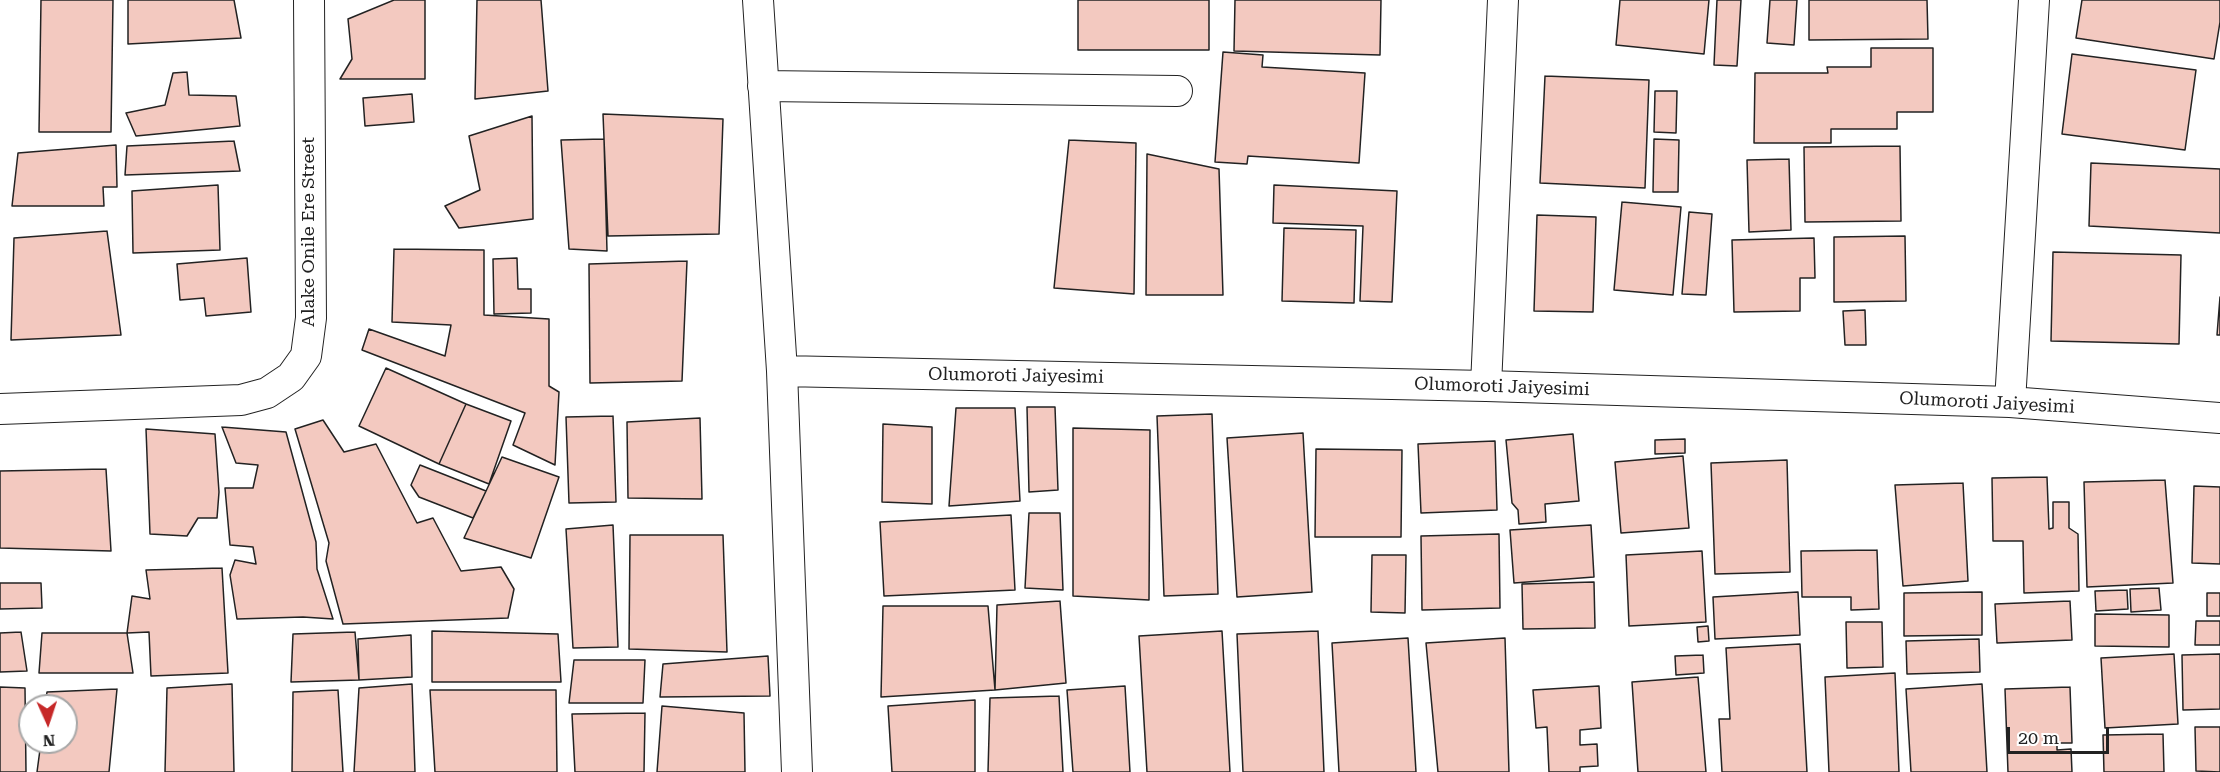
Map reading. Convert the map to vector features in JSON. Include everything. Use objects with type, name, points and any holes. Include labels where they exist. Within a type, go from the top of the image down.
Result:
[{"type":"street","name":"Alake Onile Ere Street","points":[[0,409],[241,400],[267,393],[291,377],[306,356],[311,318],[309,0]]},
{"type":"street","points":[[758,0],[782,371],[797,772]]},
{"type":"street","points":[[1486,386],[1503,0]]},
{"type":"street","points":[[2010,402],[2034,0]]},
{"type":"street","points":[[763,86],[1177,91]]},
{"type":"street","name":"Olumoroti Jaiyesimi","points":[[782,371],[1486,386],[2010,402],[2220,418]]},
{"type":"building","points":[[41,0],[113,0],[111,132],[39,132]]},
{"type":"building","points":[[128,0],[234,0],[241,38],[128,44]]},
{"type":"building","points":[[394,0],[425,0],[425,79],[340,79],[352,59],[348,19]]},
{"type":"building","points":[[477,0],[541,0],[548,91],[475,99]]},
{"type":"building","points":[[1078,0],[1209,0],[1209,50],[1078,50]]},
{"type":"building","points":[[1235,0],[1381,0],[1380,55],[1234,51]]},
{"type":"building","points":[[1620,0],[1709,0],[1704,54],[1616,45]]},
{"type":"building","points":[[1717,0],[1741,0],[1737,66],[1714,65]]},
{"type":"building","points":[[1770,0],[1797,0],[1794,45],[1767,43]]},
{"type":"building","points":[[1809,0],[1927,0],[1928,39],[1809,40]]},
{"type":"building","points":[[2082,0],[2220,0],[2220,22],[2214,59],[2076,38]]},
{"type":"building","points":[[1871,48],[1933,48],[1933,112],[1897,112],[1897,129],[1831,129],[1831,143],[1754,143],[1755,73],[1828,73],[1827,67],[1871,67]]},
{"type":"building","points":[[1223,52],[1263,55],[1262,67],[1365,73],[1359,163],[1248,156],[1247,164],[1215,162]]},
{"type":"building","points":[[2072,54],[2196,70],[2185,150],[2062,134]]},
{"type":"building","points":[[187,72],[189,95],[236,96],[240,126],[136,136],[126,113],[165,105],[173,73]]},
{"type":"building","points":[[1545,76],[1649,80],[1645,188],[1540,183]]},
{"type":"building","points":[[1655,91],[1677,91],[1676,133],[1654,132]]},
{"type":"building","points":[[412,94],[414,122],[365,126],[363,98]]},
{"type":"building","points":[[603,114],[723,119],[719,234],[608,236]]},
{"type":"building","points":[[532,116],[533,219],[459,228],[445,206],[480,190],[469,136]]},
{"type":"building","points":[[604,139],[607,251],[569,249],[561,140]]},
{"type":"building","points":[[1654,139],[1679,140],[1678,192],[1653,192]]},
{"type":"building","points":[[1069,140],[1136,143],[1134,294],[1054,288]]},
{"type":"building","points":[[234,141],[240,171],[125,175],[127,146]]},
{"type":"building","points":[[116,145],[117,187],[103,187],[104,206],[12,206],[18,153]]},
{"type":"building","points":[[1900,146],[1901,221],[1805,222],[1804,147]]},
{"type":"building","points":[[1147,154],[1219,169],[1223,295],[1146,295]]},
{"type":"building","points":[[1789,159],[1791,230],[1749,232],[1747,160]]},
{"type":"building","points":[[2091,163],[2220,169],[2220,233],[2089,226]]},
{"type":"building","points":[[218,185],[220,250],[133,253],[132,191]]},
{"type":"building","points":[[1274,185],[1397,191],[1392,302],[1360,301],[1363,226],[1273,223]]},
{"type":"building","points":[[1622,202],[1681,207],[1673,295],[1614,290]]},
{"type":"building","points":[[1689,212],[1712,214],[1706,295],[1682,294]]},
{"type":"building","points":[[1537,215],[1596,217],[1593,312],[1534,311]]},
{"type":"building","points":[[1284,228],[1356,230],[1354,303],[1282,301]]},
{"type":"building","points":[[107,231],[121,335],[11,340],[14,238]]},
{"type":"building","points":[[1905,236],[1906,301],[1834,302],[1834,237]]},
{"type":"building","points":[[1814,238],[1815,278],[1800,278],[1800,311],[1734,312],[1732,240]]},
{"type":"building","points":[[394,249],[484,250],[484,315],[549,319],[549,386],[559,392],[555,465],[513,445],[525,413],[362,350],[369,329],[445,356],[451,325],[392,322]]},
{"type":"building","points":[[2053,252],[2181,255],[2179,344],[2051,341]]},
{"type":"building","points":[[247,258],[251,312],[206,316],[204,298],[180,300],[177,264]]},
{"type":"building","points":[[517,258],[518,289],[531,289],[531,313],[494,314],[493,259]]},
{"type":"building","points":[[687,261],[682,381],[590,383],[589,264]]},
{"type":"building","points":[[2220,297],[2220,335],[2217,335]]},
{"type":"building","points":[[1865,310],[1866,345],[1845,345],[1843,311]]},
{"type":"building","points":[[386,368],[466,404],[439,464],[359,426]]},
{"type":"building","points":[[466,404],[511,421],[489,484],[439,464]]},
{"type":"building","points":[[1027,407],[1055,407],[1058,490],[1029,492]]},
{"type":"building","points":[[956,408],[1015,408],[1020,501],[949,506]]},
{"type":"building","points":[[1212,414],[1218,594],[1164,596],[1157,416]]},
{"type":"building","points":[[613,416],[616,502],[569,503],[566,417]]},
{"type":"building","points":[[700,418],[702,499],[628,498],[627,422]]},
{"type":"building","points":[[323,420],[344,452],[376,444],[417,523],[433,518],[461,571],[501,567],[514,589],[508,618],[343,624],[326,561],[329,543],[295,429]]},
{"type":"building","points":[[883,424],[932,427],[932,504],[882,502]]},
{"type":"building","points":[[222,427],[286,432],[316,542],[317,569],[333,619],[303,617],[237,619],[230,575],[235,560],[256,564],[253,547],[230,545],[225,488],[253,488],[258,465],[236,463]]},
{"type":"building","points":[[1073,428],[1150,430],[1149,600],[1073,596]]},
{"type":"building","points":[[146,429],[215,434],[219,492],[217,518],[198,518],[187,536],[150,534]]},
{"type":"building","points":[[1303,433],[1312,592],[1237,597],[1227,438]]},
{"type":"building","points":[[1573,434],[1579,501],[1545,504],[1546,522],[1519,524],[1518,510],[1512,503],[1506,440]]},
{"type":"building","points":[[1685,439],[1685,453],[1655,454],[1655,440]]},
{"type":"building","points":[[1495,441],[1497,510],[1421,513],[1418,444]]},
{"type":"building","points":[[1316,449],[1402,450],[1401,537],[1315,537]]},
{"type":"building","points":[[1683,456],[1689,528],[1621,533],[1615,462]]},
{"type":"building","points":[[502,457],[559,477],[531,558],[464,538]]},
{"type":"building","points":[[1787,460],[1790,572],[1715,574],[1711,463]]},
{"type":"building","points":[[420,465],[486,491],[473,518],[419,497],[411,485]]},
{"type":"building","points":[[106,469],[111,551],[0,548],[0,471]]},
{"type":"building","points":[[2047,477],[2049,529],[2053,528],[2053,502],[2069,502],[2069,528],[2078,534],[2079,591],[2024,593],[2023,541],[1993,541],[1992,478]]},
{"type":"building","points":[[2165,480],[2173,583],[2087,587],[2084,482]]},
{"type":"building","points":[[1963,483],[1968,581],[1903,586],[1895,485]]},
{"type":"building","points":[[2194,486],[2220,487],[2220,564],[2192,563]]},
{"type":"building","points":[[1029,513],[1060,513],[1063,590],[1025,588]]},
{"type":"building","points":[[1011,515],[1015,590],[884,596],[880,522]]},
{"type":"building","points":[[613,525],[618,647],[573,648],[566,529]]},
{"type":"building","points":[[1591,525],[1594,577],[1514,583],[1510,530]]},
{"type":"building","points":[[1499,534],[1500,608],[1422,610],[1421,536]]},
{"type":"building","points":[[630,535],[723,535],[727,652],[629,649]]},
{"type":"building","points":[[1877,550],[1879,609],[1851,610],[1851,597],[1802,597],[1801,551]]},
{"type":"building","points":[[1702,551],[1706,622],[1629,626],[1626,555]]},
{"type":"building","points":[[1372,555],[1406,555],[1405,613],[1371,612]]},
{"type":"building","points":[[222,568],[228,673],[151,676],[149,632],[127,633],[132,596],[150,599],[146,570]]},
{"type":"building","points":[[1594,582],[1595,628],[1523,629],[1522,584]]},
{"type":"building","points":[[0,583],[41,583],[42,608],[0,609]]},
{"type":"building","points":[[2159,588],[2161,610],[2131,612],[2130,589]]},
{"type":"building","points":[[2127,590],[2128,609],[2096,611],[2095,591]]},
{"type":"building","points":[[1798,592],[1800,635],[1715,639],[1713,597]]},
{"type":"building","points":[[1982,592],[1982,635],[1904,636],[1904,593]]},
{"type":"building","points":[[2207,593],[2220,593],[2220,616],[2207,616]]},
{"type":"building","points":[[1060,601],[1066,683],[995,690],[997,605]]},
{"type":"building","points":[[2070,601],[2072,640],[1997,643],[1995,604]]},
{"type":"building","points":[[883,606],[988,606],[995,690],[881,697]]},
{"type":"building","points":[[2095,614],[2169,615],[2169,647],[2095,646]]},
{"type":"building","points":[[2196,621],[2220,621],[2220,645],[2195,645]]},
{"type":"building","points":[[1846,622],[1882,622],[1883,667],[1847,668]]},
{"type":"building","points":[[1708,626],[1709,641],[1698,642],[1697,627]]},
{"type":"building","points":[[432,631],[558,634],[561,682],[432,682]]},
{"type":"building","points":[[1222,631],[1230,772],[1147,772],[1139,636]]},
{"type":"building","points":[[1318,631],[1324,772],[1243,772],[1237,634]]},
{"type":"building","points":[[21,632],[27,671],[0,672],[0,633]]},
{"type":"building","points":[[355,632],[359,680],[291,682],[293,634]]},
{"type":"building","points":[[42,633],[127,633],[133,673],[39,673]]},
{"type":"building","points":[[411,635],[412,677],[359,680],[358,639]]},
{"type":"building","points":[[1408,638],[1416,772],[1339,772],[1332,643]]},
{"type":"building","points":[[1505,638],[1509,772],[1438,772],[1426,643]]},
{"type":"building","points":[[1979,639],[1980,672],[1907,674],[1906,641]]},
{"type":"building","points":[[1800,644],[1807,772],[1722,772],[1719,719],[1730,719],[1726,648]]},
{"type":"building","points":[[2174,654],[2178,724],[2105,728],[2101,658]]},
{"type":"building","points":[[2220,654],[2220,709],[2183,710],[2182,655]]},
{"type":"building","points":[[1703,655],[1704,673],[1676,675],[1675,656]]},
{"type":"building","points":[[768,656],[770,696],[660,697],[663,664]]},
{"type":"building","points":[[574,660],[645,660],[643,703],[569,703]]},
{"type":"building","points":[[1895,673],[1899,772],[1829,772],[1825,677]]},
{"type":"building","points":[[1698,677],[1706,772],[1638,772],[1632,682]]},
{"type":"building","points":[[232,684],[234,772],[165,772],[167,688]]},
{"type":"building","points":[[412,684],[415,772],[354,772],[359,688]]},
{"type":"building","points":[[1982,684],[1987,772],[1911,772],[1906,689]]},
{"type":"building","points":[[1125,686],[1130,772],[1073,772],[1067,690]]},
{"type":"building","points":[[1599,686],[1601,728],[1580,730],[1580,745],[1597,744],[1598,766],[1580,767],[1580,772],[1549,772],[1547,727],[1536,728],[1533,690]]},
{"type":"building","points":[[0,687],[25,688],[25,694],[18,694],[18,754],[26,754],[26,772],[0,772]]},
{"type":"building","points":[[2070,687],[2072,743],[2057,743],[2057,750],[2071,749],[2072,772],[2008,772],[2005,689]]},
{"type":"building","points":[[117,689],[109,772],[37,772],[39,754],[78,754],[78,694],[47,694],[47,692]]},
{"type":"building","points":[[338,690],[343,772],[292,772],[293,692]]},
{"type":"building","points":[[430,690],[556,690],[557,772],[435,772]]},
{"type":"building","points":[[1059,696],[1063,772],[988,772],[990,698]]},
{"type":"building","points":[[975,700],[975,772],[892,772],[888,706]]},
{"type":"building","points":[[662,706],[744,713],[745,772],[657,772]]},
{"type":"building","points":[[645,713],[644,772],[575,772],[572,714]]},
{"type":"building","points":[[2195,727],[2220,727],[2220,772],[2196,771]]},
{"type":"building","points":[[2163,734],[2164,772],[2104,772],[2103,735]]}]
